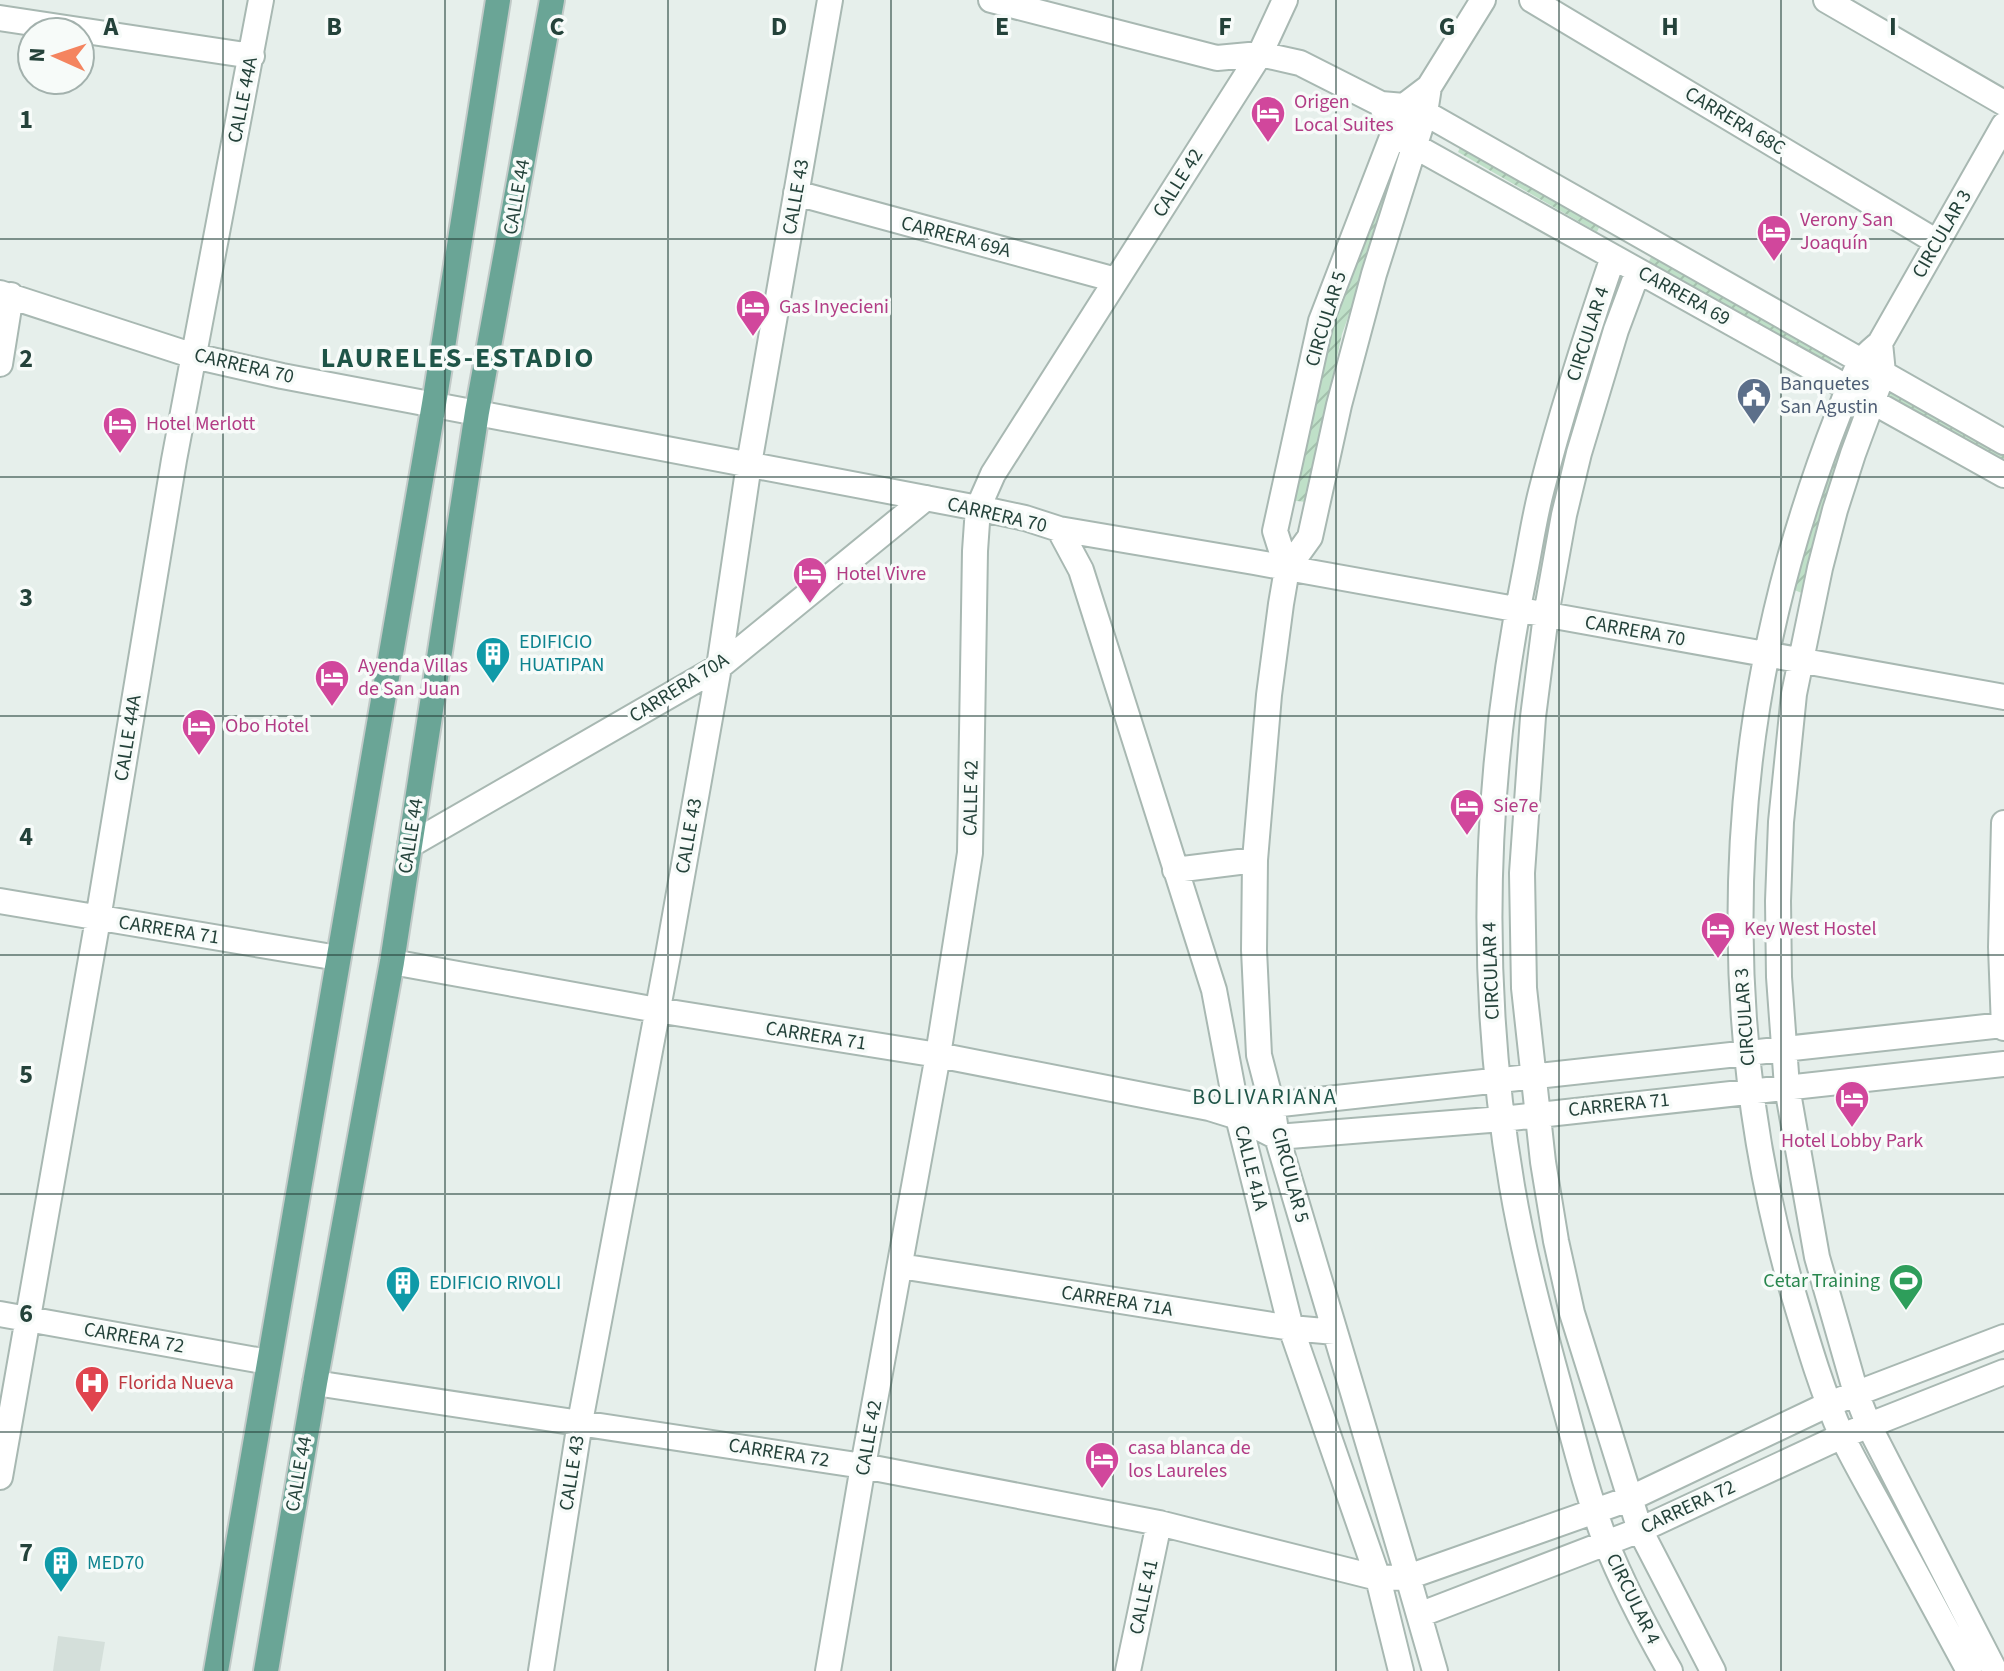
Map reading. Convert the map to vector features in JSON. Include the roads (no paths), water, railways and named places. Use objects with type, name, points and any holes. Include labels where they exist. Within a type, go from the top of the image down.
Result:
[{"type":"main road","points":[[216,1671],[434,404],[498,0]]},
{"type":"main road","name":"CALLE 44","points":[[266,1671],[392,962],[477,412],[552,0]]},
{"type":"street","name":"CALLE 44A","points":[[0,1477],[98,919],[171,475],[261,0]]},
{"type":"street","name":"CALLE 43","points":[[541,1671],[580,1422],[719,667],[749,464],[830,0]]},
{"type":"street","name":"CARRERA 69","points":[[991,0],[1083,11],[1217,58],[1260,54],[1300,63],[1403,108],[2004,442]]},
{"type":"street","name":"CALLE 42","points":[[828,1671],[938,1055],[970,853],[978,508],[993,474],[1260,54],[1285,0]]},
{"type":"street","name":"CIRCULAR 5","points":[[1435,1671],[1277,1137],[1259,1055],[1254,950],[1255,860],[1269,695],[1287,569],[1310,537],[1404,140],[1403,108],[1429,87],[1483,0]]},
{"type":"street","name":"CARRERA 68C","points":[[1532,0],[1937,242]]},
{"type":"street","points":[[1826,0],[2004,103]]},
{"type":"street","points":[[0,18],[26,11],[252,56]]},
{"type":"street","points":[[1403,108],[1404,140]]},
{"type":"street","name":"CIRCULAR 3","points":[[1969,1671],[1842,1436],[1808,1345],[1784,1265],[1751,1091],[1741,953],[1741,901],[1744,819],[1753,738],[1767,654],[1799,524],[1861,360],[1880,343],[2004,125]]},
{"type":"street","name":"CARRERA 69","points":[[1404,140],[2004,475]]},
{"type":"street","name":"CIRCULAR 5","points":[[1287,569],[1275,531],[1321,321],[1404,140]]},
{"type":"street","name":"CARRERA 69A","points":[[796,193],[1116,280]]},
{"type":"street","name":"CIRCULAR 4","points":[[1613,257],[1586,336],[1541,491],[1517,609],[1497,749],[1489,872],[1490,977],[1502,1119],[1525,1254],[1541,1320],[1606,1543],[1670,1671]]},
{"type":"street","name":"CIRCULAR 4","points":[[1638,271],[1616,330],[1579,453],[1546,615],[1533,717],[1522,873],[1524,988],[1537,1114],[1556,1241],[1572,1313],[1640,1530],[1713,1671]]},
{"type":"street","points":[[0,364],[5,294]]},
{"type":"street","name":"CARRERA 70","points":[[5,294],[194,356],[282,376],[978,508],[1059,529],[2004,697]]},
{"type":"street","name":"CIRCULAR 3","points":[[1880,343],[1883,373],[1835,510],[1820,568],[1800,660],[1788,742],[1778,901],[1783,1049],[1817,1257],[1856,1393],[1869,1426],[1995,1671]]},
{"type":"street","name":"CARRERA 70A","points":[[410,845],[719,667],[926,498]]},
{"type":"street","name":"CALLE 41A","points":[[1059,529],[1081,570],[1214,990],[1238,1117],[1291,1328],[1378,1578],[1401,1671]]},
{"type":"street","points":[[2004,823],[2001,947],[2004,1026]]},
{"type":"street","points":[[1175,870],[1255,860]]},
{"type":"street","points":[[1489,872],[1522,873]]},
{"type":"street","name":"CARRERA 71","points":[[0,901],[338,958]]},
{"type":"street","points":[[1741,901],[1778,901]]},
{"type":"street","name":"CARRERA 71","points":[[392,962],[657,1010],[938,1055],[1209,1108],[1238,1117],[1277,1137],[1502,1119],[2004,1064]]},
{"type":"street","name":"CARRERA 71","points":[[1238,1117],[1272,1105],[2004,1026]]},
{"type":"street","name":"CARRERA 71A","points":[[900,1266],[1291,1328],[1335,1332]]},
{"type":"street","points":[[1541,1320],[1572,1313]]},
{"type":"street","name":"CARRERA 72","points":[[0,1314],[268,1362]]},
{"type":"street","name":"CARRERA 72","points":[[315,1383],[863,1466],[1159,1523],[1378,1578],[1408,1577],[1629,1499],[1829,1404],[2004,1337]]},
{"type":"street","name":"CARRERA 72","points":[[1378,1578],[1419,1615],[1640,1530],[1842,1436],[2004,1372]]},
{"type":"street","name":"CALLE 41","points":[[1128,1671],[1159,1523]]},
{"type":"place","name":"Origen Local Suites","points":[[1268,144]]},
{"type":"place","name":"Verony San Joaquín","points":[[1774,263]]},
{"type":"place","name":"Gas Inyecieni","points":[[753,338]]},
{"type":"place","name":"Banquetes San Agustin","points":[[1754,426]]},
{"type":"place","name":"Hotel Merlott","points":[[120,455]]},
{"type":"place","name":"Hotel Vivre","points":[[810,605]]},
{"type":"place","name":"EDIFICIO HUATIPAN","points":[[493,685]]},
{"type":"place","name":"Ayenda Villas de San Juan","points":[[332,708]]},
{"type":"place","name":"Obo Hotel","points":[[199,757]]},
{"type":"place","name":"Sie7e","points":[[1467,837]]},
{"type":"place","name":"Key West Hostel","points":[[1718,960]]},
{"type":"place","name":"Hotel Lobby Park","points":[[1852,1129]]},
{"type":"place","name":"Cetar Training","points":[[1906,1312]]},
{"type":"place","name":"EDIFICIO RIVOLI","points":[[403,1314]]},
{"type":"place","name":"Florida Nueva","points":[[92,1414]]},
{"type":"place","name":"casa blanca de los Laureles","points":[[1102,1490]]},
{"type":"place","name":"MED70","points":[[61,1594]]},
{"type":"district","name":"LAURELES-ESTADIO","points":[[458,358]]},
{"type":"district","name":"BOLIVARIANA","points":[[1265,1097]]}]
